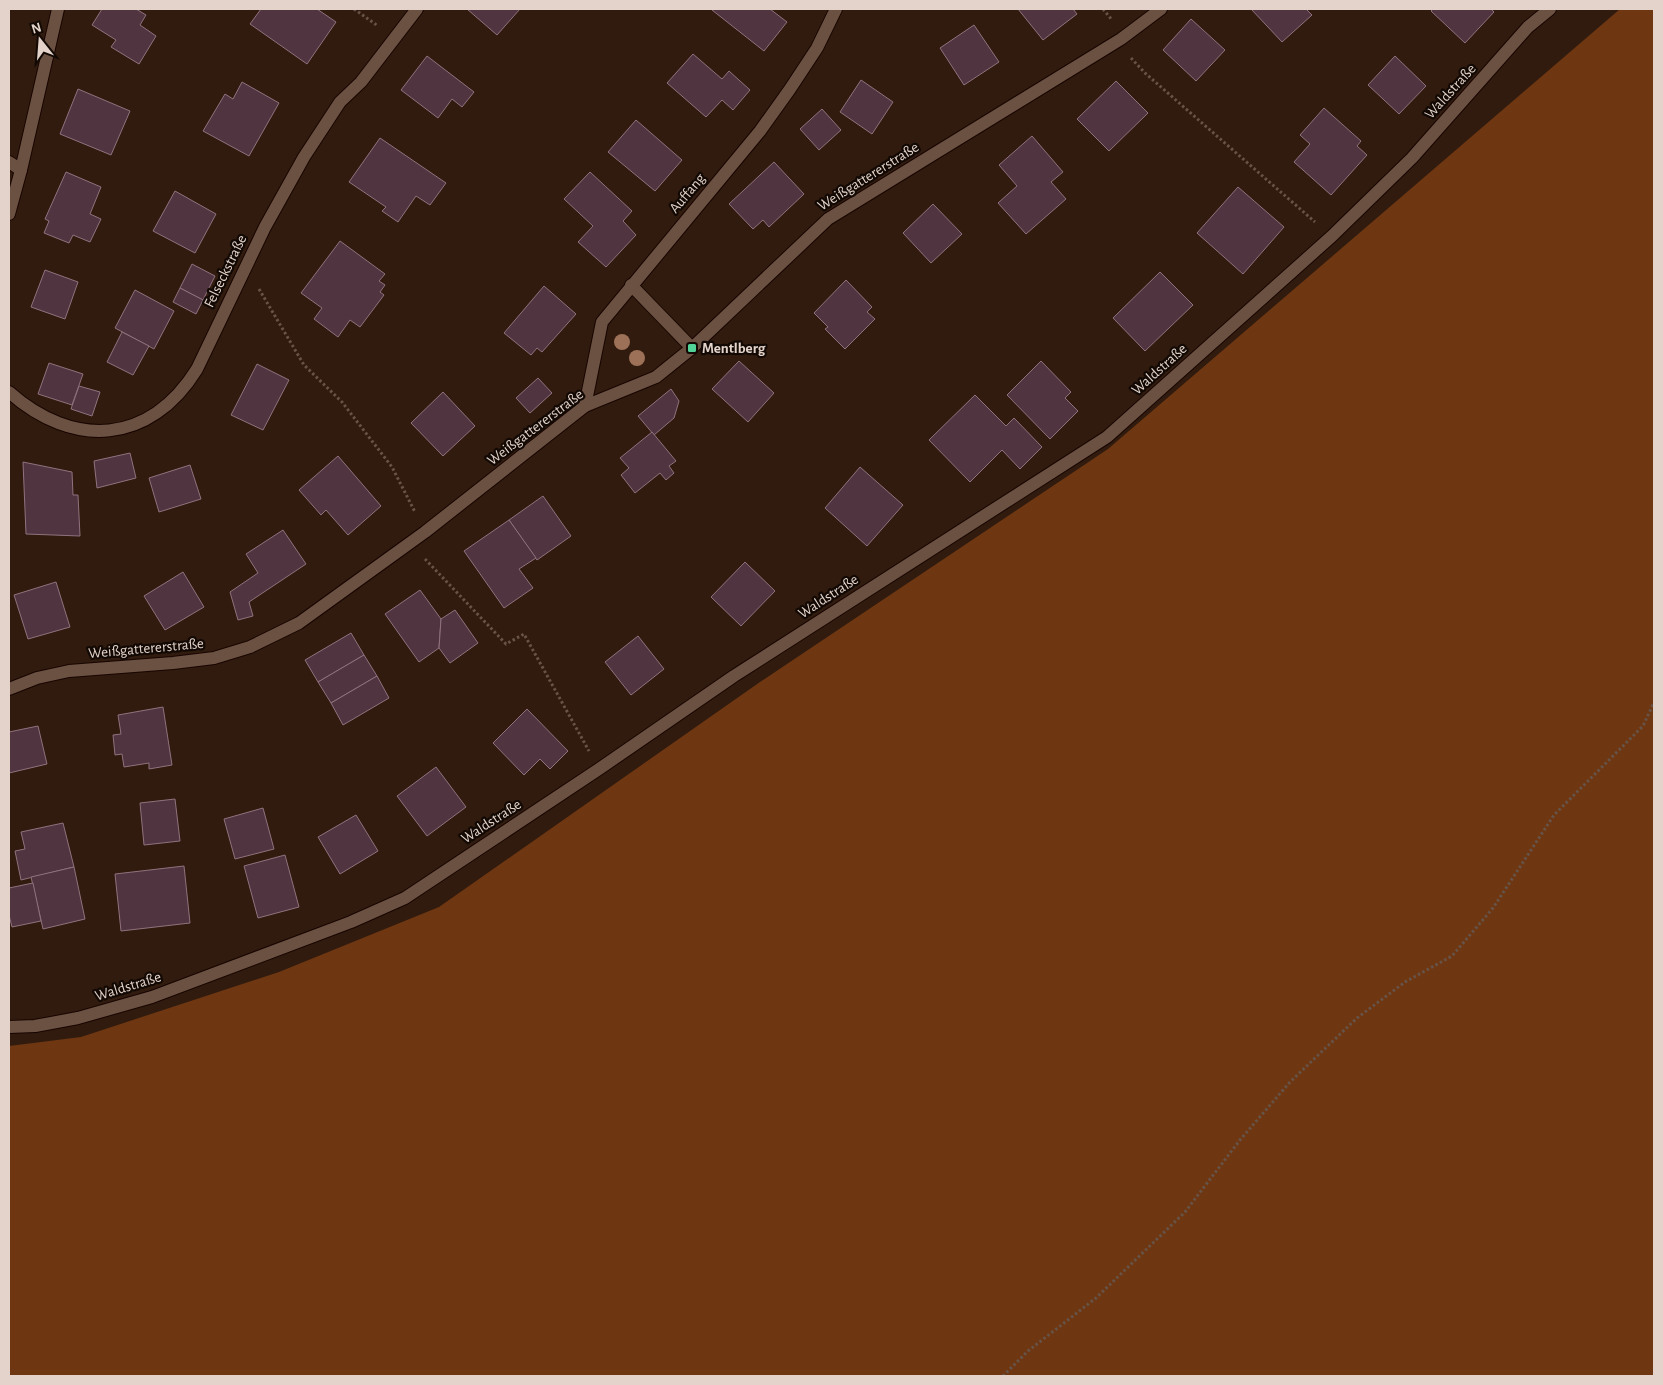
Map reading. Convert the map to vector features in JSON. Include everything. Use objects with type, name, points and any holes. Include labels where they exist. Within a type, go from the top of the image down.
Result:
[{"type":"street","points":[[9,214],[58,9]]},
{"type":"street","name":"Felseckstraße","points":[[9,392],[44,416],[63,425],[90,432],[116,430],[131,426],[149,418],[166,406],[188,384],[197,369],[246,265],[283,194],[340,102],[361,82],[417,9]]},
{"type":"street","name":"Auffang","points":[[585,406],[602,322],[760,131],[817,48],[836,9]]},
{"type":"street","name":"Weißgattererstraße","points":[[9,689],[37,678],[61,672],[194,662],[214,658],[250,647],[299,623],[425,532],[585,406],[656,377],[692,348],[828,219],[1121,39],[1161,9]]},
{"type":"street","name":"Waldstraße","points":[[9,1027],[35,1026],[78,1018],[152,997],[351,922],[404,898],[599,769],[734,676],[1107,437],[1332,236],[1412,158],[1528,27],[1550,9]]},
{"type":"street","points":[[9,162],[21,170]]},
{"type":"street","points":[[631,285],[692,348]]},
{"type":"path","points":[[354,9],[393,38]]},
{"type":"path","points":[[1103,9],[1118,27],[1126,52],[1145,73],[1332,236]]},
{"type":"path","points":[[246,265],[304,365],[342,402],[392,467],[425,532],[421,554],[506,644],[524,634],[599,769]]},
{"type":"path","points":[[1003,1376],[1028,1351],[1096,1298],[1185,1212],[1240,1140],[1278,1096],[1357,1018],[1405,982],[1452,956],[1493,908],[1554,815],[1643,726],[1654,702]]},
{"type":"shaded area","points":[[1620,9],[1654,9],[1654,1376],[9,1376],[9,1046],[81,1037],[279,972],[439,907],[760,682],[1108,449]]},
{"type":"building","points":[[102,9],[136,9],[146,15],[140,25],[156,36],[139,64],[111,47],[116,40],[92,25]]},
{"type":"building","points":[[261,9],[317,9],[336,22],[307,64],[250,24]]},
{"type":"building","points":[[467,9],[520,9],[497,35]]},
{"type":"building","points":[[713,9],[770,9],[787,22],[764,51]]},
{"type":"building","points":[[1018,9],[1073,9],[1077,14],[1043,40]]},
{"type":"building","points":[[1251,9],[1306,9],[1312,15],[1282,42]]},
{"type":"building","points":[[1433,9],[1491,9],[1494,12],[1465,43],[1431,11]]},
{"type":"building","points":[[1191,19],[1225,50],[1196,81],[1163,50]]},
{"type":"building","points":[[974,25],[999,62],[964,85],[940,48]]},
{"type":"building","points":[[693,54],[722,79],[729,71],[750,90],[733,110],[722,100],[706,117],[667,83]]},
{"type":"building","points":[[427,56],[474,92],[462,107],[452,99],[438,118],[401,90]]},
{"type":"building","points":[[1395,56],[1426,86],[1399,114],[1368,85]]},
{"type":"building","points":[[861,80],[893,102],[872,134],[840,112]]},
{"type":"building","points":[[1116,81],[1148,113],[1109,151],[1077,119]]},
{"type":"building","points":[[242,82],[279,103],[249,156],[203,131],[225,94],[233,99]]},
{"type":"building","points":[[78,89],[130,111],[111,155],[60,134]]},
{"type":"building","points":[[1324,108],[1361,141],[1357,146],[1367,155],[1331,195],[1294,162],[1310,144],[1300,135]]},
{"type":"building","points":[[822,109],[841,130],[819,150],[800,129]]},
{"type":"building","points":[[636,120],[682,160],[655,191],[608,152]]},
{"type":"building","points":[[1032,136],[1063,172],[1051,182],[1066,199],[1026,234],[998,203],[1017,186],[999,165]]},
{"type":"building","points":[[380,138],[446,183],[430,205],[416,196],[398,222],[382,211],[386,207],[349,182]]},
{"type":"building","points":[[774,162],[804,194],[769,227],[763,220],[753,229],[729,204]]},
{"type":"building","points":[[66,172],[101,187],[90,214],[101,219],[90,242],[73,235],[69,243],[44,233],[49,221],[45,219]]},
{"type":"building","points":[[590,172],[632,211],[623,221],[636,235],[606,267],[578,242],[593,226],[564,199]]},
{"type":"building","points":[[1238,187],[1284,227],[1243,274],[1197,233]]},
{"type":"building","points":[[175,191],[216,214],[195,253],[153,231]]},
{"type":"building","points":[[933,204],[962,234],[931,263],[903,233]]},
{"type":"building","points":[[340,241],[385,274],[379,281],[385,285],[380,292],[384,295],[360,327],[350,320],[338,337],[314,319],[322,308],[301,293]]},
{"type":"building","points":[[192,264],[215,276],[203,300],[180,288]]},
{"type":"building","points":[[45,270],[78,282],[65,319],[31,307]]},
{"type":"building","points":[[1160,272],[1193,305],[1145,351],[1113,318]]},
{"type":"building","points":[[846,280],[872,307],[867,312],[875,319],[845,349],[825,329],[828,327],[814,313]]},
{"type":"building","points":[[544,286],[576,314],[542,352],[537,348],[531,355],[504,333]]},
{"type":"building","points":[[180,288],[203,300],[196,314],[173,302]]},
{"type":"building","points":[[135,290],[174,311],[154,349],[115,328]]},
{"type":"building","points":[[122,332],[149,346],[133,375],[107,362]]},
{"type":"building","points":[[739,361],[774,393],[748,422],[712,389]]},
{"type":"building","points":[[1041,361],[1071,392],[1065,398],[1078,411],[1050,439],[1007,395]]},
{"type":"building","points":[[49,363],[83,374],[72,405],[38,394]]},
{"type":"building","points":[[257,364],[289,380],[263,430],[231,415]]},
{"type":"building","points":[[538,378],[552,393],[530,413],[516,398]]},
{"type":"building","points":[[79,386],[100,392],[92,416],[71,409]]},
{"type":"building","points":[[671,389],[679,401],[674,418],[654,435],[638,416]]},
{"type":"building","points":[[443,392],[475,426],[443,456],[411,423]]},
{"type":"building","points":[[975,395],[1006,426],[1014,418],[1042,447],[1020,469],[1002,450],[970,482],[929,440]]},
{"type":"building","points":[[652,432],[676,461],[669,466],[674,473],[666,480],[660,473],[635,493],[621,475],[629,468],[620,458]]},
{"type":"building","points":[[130,453],[136,478],[97,488],[94,461]]},
{"type":"building","points":[[338,456],[381,506],[348,535],[326,510],[321,515],[299,490]]},
{"type":"building","points":[[23,462],[72,472],[73,495],[78,495],[80,536],[26,534]]},
{"type":"building","points":[[190,465],[201,499],[159,512],[149,478]]},
{"type":"building","points":[[860,467],[903,505],[867,546],[825,508]]},
{"type":"building","points":[[543,496],[571,536],[537,560],[509,520]]},
{"type":"building","points":[[509,520],[536,558],[519,569],[533,588],[504,608],[464,551]]},
{"type":"building","points":[[283,530],[306,564],[249,602],[253,616],[238,620],[230,592],[258,573],[246,554]]},
{"type":"building","points":[[745,562],[775,591],[741,626],[711,597]]},
{"type":"building","points":[[183,572],[204,607],[165,630],[144,596]]},
{"type":"building","points":[[56,582],[70,627],[28,639],[14,595]]},
{"type":"building","points":[[420,590],[441,619],[439,648],[419,662],[385,614]]},
{"type":"building","points":[[455,610],[478,643],[450,663],[439,648],[441,619]]},
{"type":"building","points":[[351,633],[364,655],[318,682],[305,660]]},
{"type":"building","points":[[638,636],[664,669],[631,695],[605,662]]},
{"type":"building","points":[[364,655],[377,676],[331,703],[318,682]]},
{"type":"building","points":[[377,676],[389,698],[343,725],[331,703]]},
{"type":"building","points":[[163,707],[172,765],[149,769],[149,763],[124,767],[122,754],[115,755],[113,735],[121,734],[118,715]]},
{"type":"building","points":[[527,709],[568,751],[550,769],[540,759],[524,775],[493,743]]},
{"type":"building","points":[[38,726],[47,764],[9,773],[9,732]]},
{"type":"building","points":[[436,767],[466,807],[427,836],[397,796]]},
{"type":"building","points":[[175,799],[180,841],[144,845],[140,803]]},
{"type":"building","points":[[263,808],[274,849],[235,859],[224,819]]},
{"type":"building","points":[[356,815],[378,851],[340,874],[318,837]]},
{"type":"building","points":[[63,823],[74,867],[21,880],[15,851],[25,849],[21,832]]},
{"type":"building","points":[[285,855],[299,907],[258,918],[244,866]]},
{"type":"building","points":[[184,866],[190,923],[121,931],[115,874]]},
{"type":"building","points":[[74,867],[85,919],[43,929],[31,877]]},
{"type":"building","points":[[33,883],[41,921],[12,927],[9,915],[9,888]]},
{"type":"place","name":"Mentlberg","points":[[692,348]]}]
